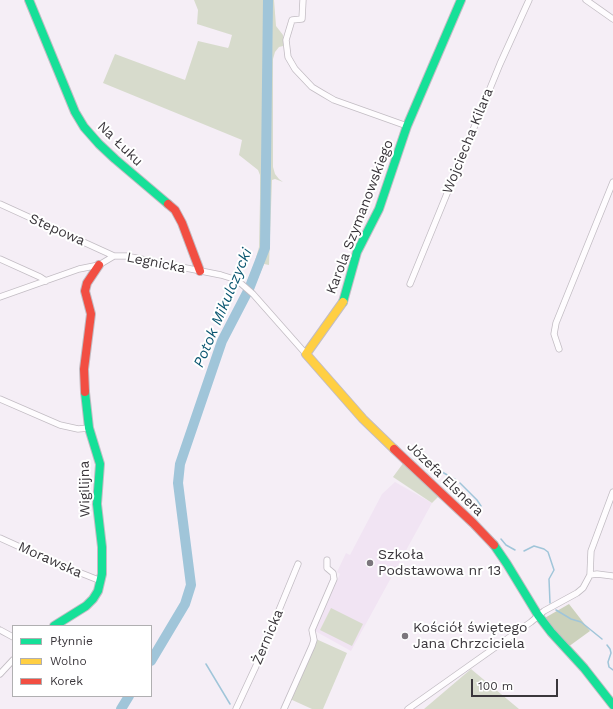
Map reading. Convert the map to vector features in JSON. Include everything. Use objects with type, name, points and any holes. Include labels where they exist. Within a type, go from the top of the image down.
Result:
[{"type":"street","name":"Na Łuku","points":[[29,0],[75,112],[84,127],[114,159],[176,210],[200,271]]},
{"type":"street","name":"Karola Szymanowskiego","points":[[303,0],[302,19],[292,20],[288,32],[286,47],[288,57],[303,79],[312,87],[334,100],[407,126]]},
{"type":"street","name":"Karola Szymanowskiego","points":[[306,354],[344,299],[357,252],[381,202],[407,126],[461,0]]},
{"type":"street","name":"Wojciecha Kilara","points":[[410,284],[500,64],[529,0]]},
{"type":"street","points":[[586,0],[613,19]]},
{"type":"street","points":[[559,349],[554,334],[556,323],[613,182]]},
{"type":"street","name":"Stepowa","points":[[0,204],[114,256]]},
{"type":"street","name":"Legnicka","points":[[0,297],[78,269],[99,265],[114,256],[126,256],[221,275],[236,280],[244,285]]},
{"type":"street","points":[[0,260],[46,281]]},
{"type":"street","name":"Wigilijna","points":[[56,625],[86,606],[98,591],[101,581],[102,547],[98,504],[100,464],[89,428],[84,368],[91,314],[85,292],[87,283],[99,265]]},
{"type":"street","name":"Józefa Elsnera","points":[[244,285],[363,419],[473,523],[491,542],[507,564],[538,615],[551,632],[584,668],[613,705]]},
{"type":"street","points":[[0,399],[60,425],[78,429],[89,428]]},
{"type":"street","points":[[408,709],[538,615],[584,588],[590,575],[592,551],[613,492]]},
{"type":"street","name":"Morawska","points":[[0,538],[53,562],[101,581]]},
{"type":"street","points":[[284,709],[312,646],[314,640],[312,630],[334,579],[333,573],[327,568],[327,560]]},
{"type":"street","name":"Żernicka","points":[[236,709],[256,666],[298,564]]},
{"type":"street","points":[[590,575],[597,574],[613,576]]},
{"type":"street","points":[[0,630],[12,636]]},
{"type":"street","points":[[0,674],[12,661]]},
{"type":"shaded area","points":[[194,0],[274,0],[276,26],[283,35],[283,46],[279,47],[275,52],[273,59],[273,167],[275,174],[283,182],[275,179],[272,180],[269,265],[264,264],[254,288],[247,281],[254,265],[259,247],[260,175],[258,170],[239,155],[242,140],[103,83],[115,54],[185,80],[198,41],[228,48],[232,35],[197,24],[198,10]]},
{"type":"shaded area","points":[[404,462],[440,495],[432,503],[393,477]]},
{"type":"shaded area","name":"Szkoła Podstawowa nr 13","points":[[395,482],[432,503],[351,651],[315,631],[340,574],[337,572],[346,553],[350,555],[382,494]]},
{"type":"shaded area","points":[[331,608],[363,624],[352,646],[320,630]]},
{"type":"shaded area","points":[[316,639],[347,653],[323,709],[312,709],[290,699]]},
{"type":"shaded area","points":[[471,669],[519,709],[424,709]]},
{"type":"green space","points":[[569,604],[590,631],[568,647],[543,619]]},
{"type":"waterway","name":"Potok Mikulczycki","points":[[152,659],[185,604],[191,585],[178,483],[180,464],[222,341],[249,289],[265,248],[268,0]]},
{"type":"waterway","points":[[430,465],[456,480]]},
{"type":"waterway","points":[[460,483],[481,506]]},
{"type":"waterway","points":[[501,539],[506,545],[515,550]]},
{"type":"waterway","points":[[524,551],[534,546],[548,552],[554,570],[549,579],[550,603]]},
{"type":"waterway","points":[[556,610],[571,619],[581,622],[602,639]]},
{"type":"waterway","points":[[607,645],[611,653],[608,662],[609,667],[613,670]]},
{"type":"waterway","points":[[206,664],[230,704]]},
{"type":"waterway","name":"Potok Mikulczycki","points":[[121,709],[128,697]]},
{"type":"traffic: fast","points":[[29,0],[75,112],[84,127],[115,159],[168,204]]},
{"type":"traffic: fast","points":[[343,302],[357,252],[379,209],[407,126],[461,0]]},
{"type":"traffic: fast","points":[[56,625],[86,606],[93,599],[98,591],[102,574],[102,547],[97,504],[100,464],[89,428],[85,392]]},
{"type":"traffic: fast","points":[[494,545],[538,615],[551,632],[584,668],[613,705]]},
{"type":"traffic: slow","points":[[343,302],[306,354],[363,419],[394,449]]},
{"type":"traffic: jam","points":[[168,204],[175,210],[182,223],[200,271]]},
{"type":"traffic: jam","points":[[85,392],[84,369],[91,314],[85,291],[87,283],[99,265]]},
{"type":"traffic: jam","points":[[394,449],[473,523],[494,545]]},
{"type":"place","name":"Szkoła Podstawowa nr 13","points":[[370,563]]},
{"type":"place","name":"Kościół świętego Jana Chrzciciela","points":[[405,636]]}]
